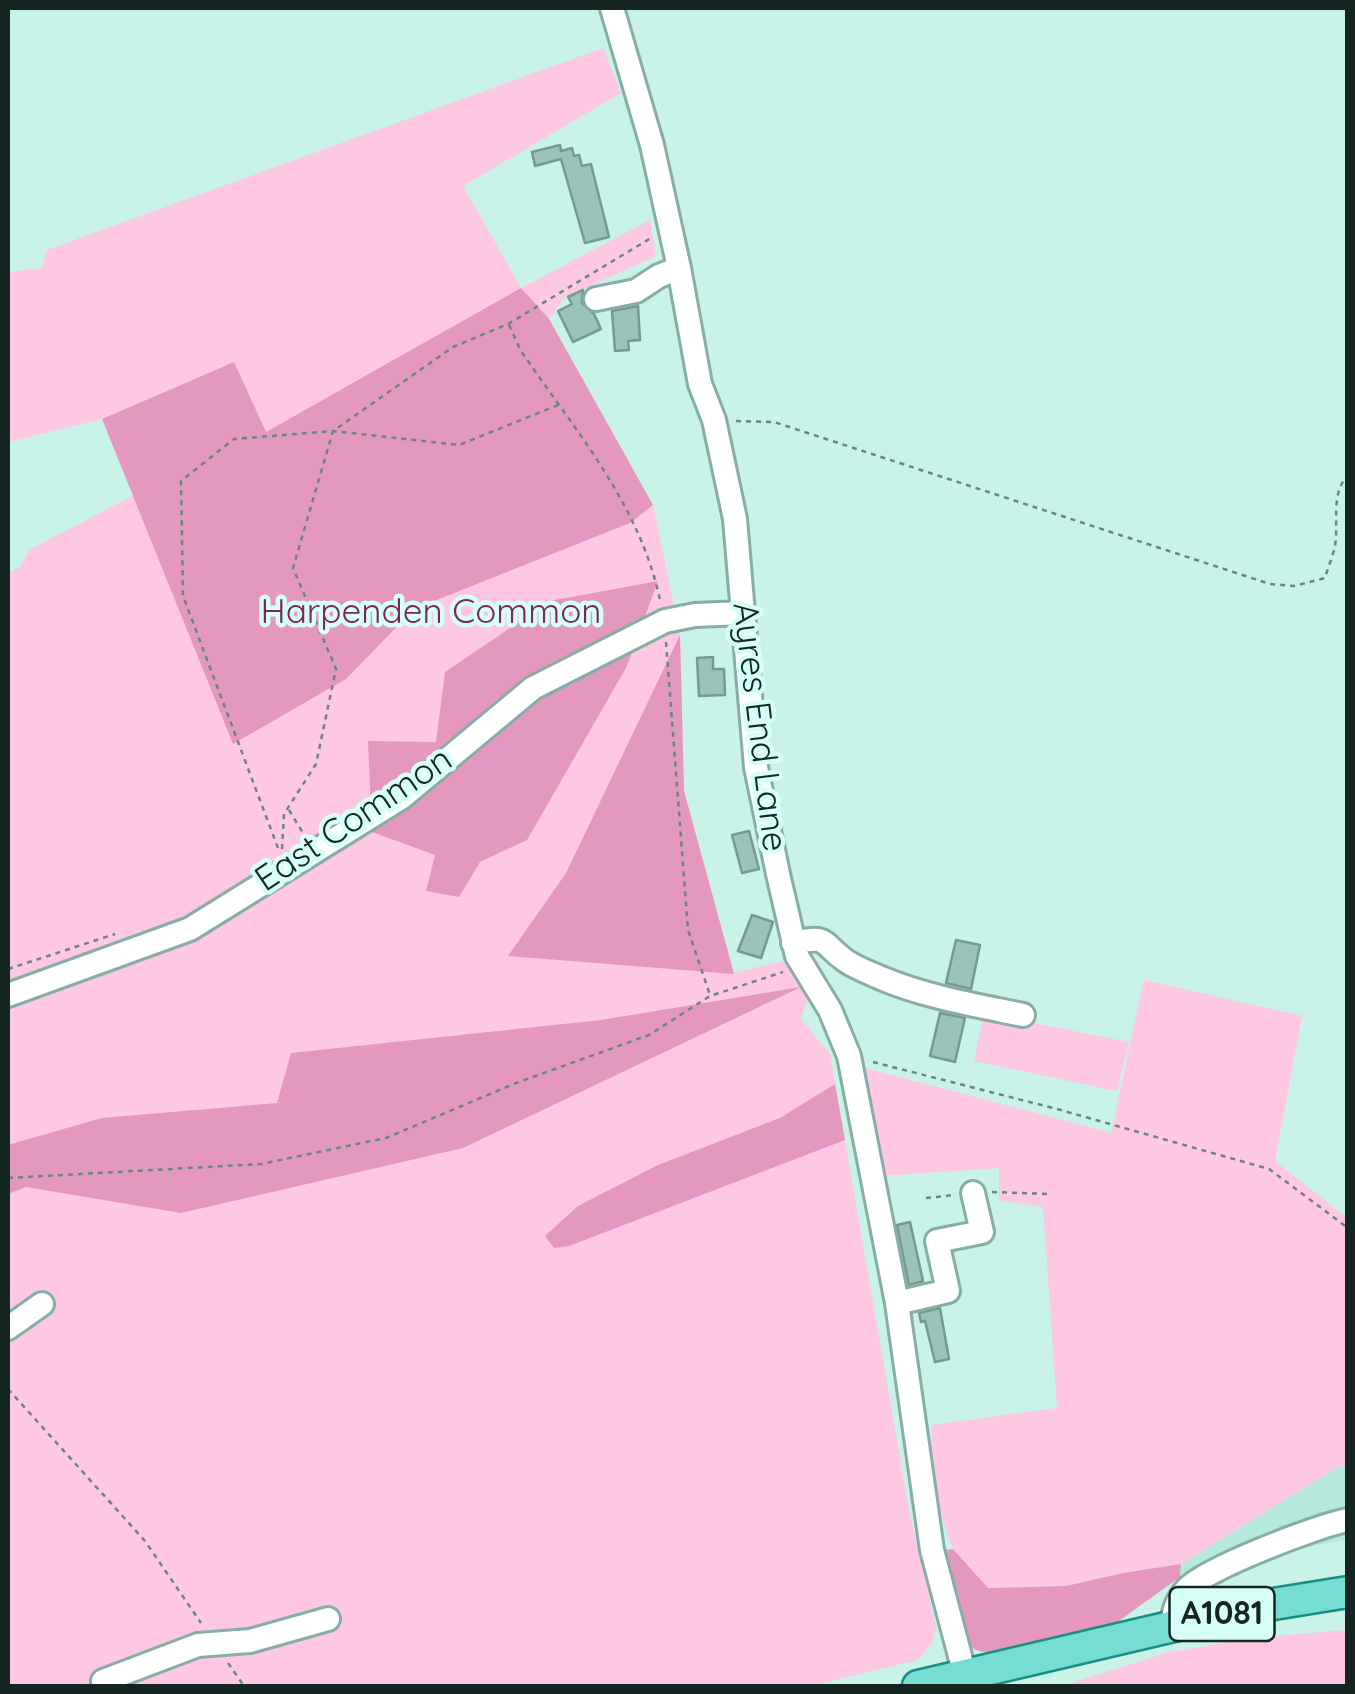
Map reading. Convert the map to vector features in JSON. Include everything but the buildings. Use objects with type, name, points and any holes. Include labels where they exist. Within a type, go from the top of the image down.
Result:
[{"type":"main road","name":"A1081","points":[[918,1686],[1172,1625],[1348,1592]]},
{"type":"street","name":"Ayres End Lane","points":[[612,8],[672,228],[700,384],[714,420],[734,520],[756,767],[798,954],[830,1010],[849,1056],[896,1303],[932,1550],[965,1675]]},
{"type":"street","points":[[596,298],[636,292],[659,276],[680,268]]},
{"type":"street","name":"East Common","points":[[8,995],[190,929],[400,798],[533,688],[665,622],[695,615],[744,613]]},
{"type":"street","points":[[798,954],[813,938],[829,943],[844,960],[880,978],[930,995],[1023,1015]]},
{"type":"street","points":[[896,1303],[948,1290],[937,1241],[982,1232],[973,1193]]},
{"type":"street","points":[[8,1328],[42,1304]]},
{"type":"street","points":[[1172,1625],[1174,1609],[1188,1587],[1220,1568],[1348,1520]]},
{"type":"street","points":[[103,1681],[198,1646],[250,1641],[328,1619]]},
{"type":"path","points":[[558,405],[459,445],[333,432],[234,439],[181,481],[182,596],[282,859],[284,814],[316,764],[336,669],[293,568],[333,432],[453,347],[508,324],[623,253],[672,228]]},
{"type":"path","points":[[508,324],[521,352],[632,514],[653,568],[665,622],[688,930],[710,996]]},
{"type":"path","points":[[714,420],[774,422],[1270,584],[1294,586],[1325,578],[1336,544],[1335,512],[1342,481],[1348,475]]},
{"type":"path","points":[[287,808],[315,851]]},
{"type":"path","points":[[8,969],[118,933]]},
{"type":"path","points":[[8,1178],[261,1164],[386,1138],[516,1083],[649,1035],[710,996],[798,954]]},
{"type":"path","points":[[849,1056],[1269,1169],[1348,1228]]},
{"type":"path","points":[[8,1389],[145,1540],[244,1686]]},
{"type":"shaded area","points":[[521,288],[549,319],[653,505],[630,523],[414,609],[346,679],[233,744],[102,419],[234,362],[266,432]]},
{"type":"shaded area","points":[[658,581],[626,668],[527,840],[480,862],[459,897],[426,891],[435,855],[372,832],[368,741],[436,742],[445,672],[550,601]]},
{"type":"shaded area","points":[[680,635],[684,791],[734,974],[508,956],[566,873]]},
{"type":"shaded area","points":[[801,987],[463,1148],[181,1213],[26,1187],[8,1194],[8,1145],[102,1118],[277,1103],[291,1053],[601,1020]]},
{"type":"shaded area","points":[[835,1084],[845,1140],[569,1246],[554,1248],[545,1236],[578,1206],[658,1165],[780,1118]]},
{"type":"shaded area","points":[[1347,1465],[1347,1540],[1223,1571],[1199,1584],[1180,1577],[1181,1564],[1336,1468]]},
{"type":"shaded area","points":[[953,1549],[988,1588],[1066,1586],[1181,1564],[1180,1577],[1116,1623],[982,1652],[970,1644],[960,1620],[946,1550]]},
{"type":"green space","name":"Harpenden Common","points":[[603,48],[621,93],[463,186],[521,288],[650,220],[656,256],[564,298],[549,319],[653,505],[680,635],[684,791],[734,973],[790,959],[808,998],[801,1019],[830,1054],[909,1510],[936,1627],[933,1641],[918,1660],[809,1686],[8,1686],[8,573],[20,567],[29,550],[213,454],[234,362],[102,419],[8,442],[8,272],[42,268],[47,250]]},
{"type":"green space","points":[[1144,980],[1302,1016],[1275,1161],[1347,1218],[1347,1465],[1336,1468],[1181,1564],[1066,1586],[987,1588],[953,1549],[929,1481],[932,1425],[1057,1408],[1043,1207],[999,1200],[999,1168],[879,1176],[858,1066],[1111,1133]]},
{"type":"green space","points":[[984,1013],[1129,1042],[1117,1091],[974,1061]]},
{"type":"green space","points":[[1347,1630],[1347,1686],[1062,1686],[1169,1652],[1260,1637]]}]
